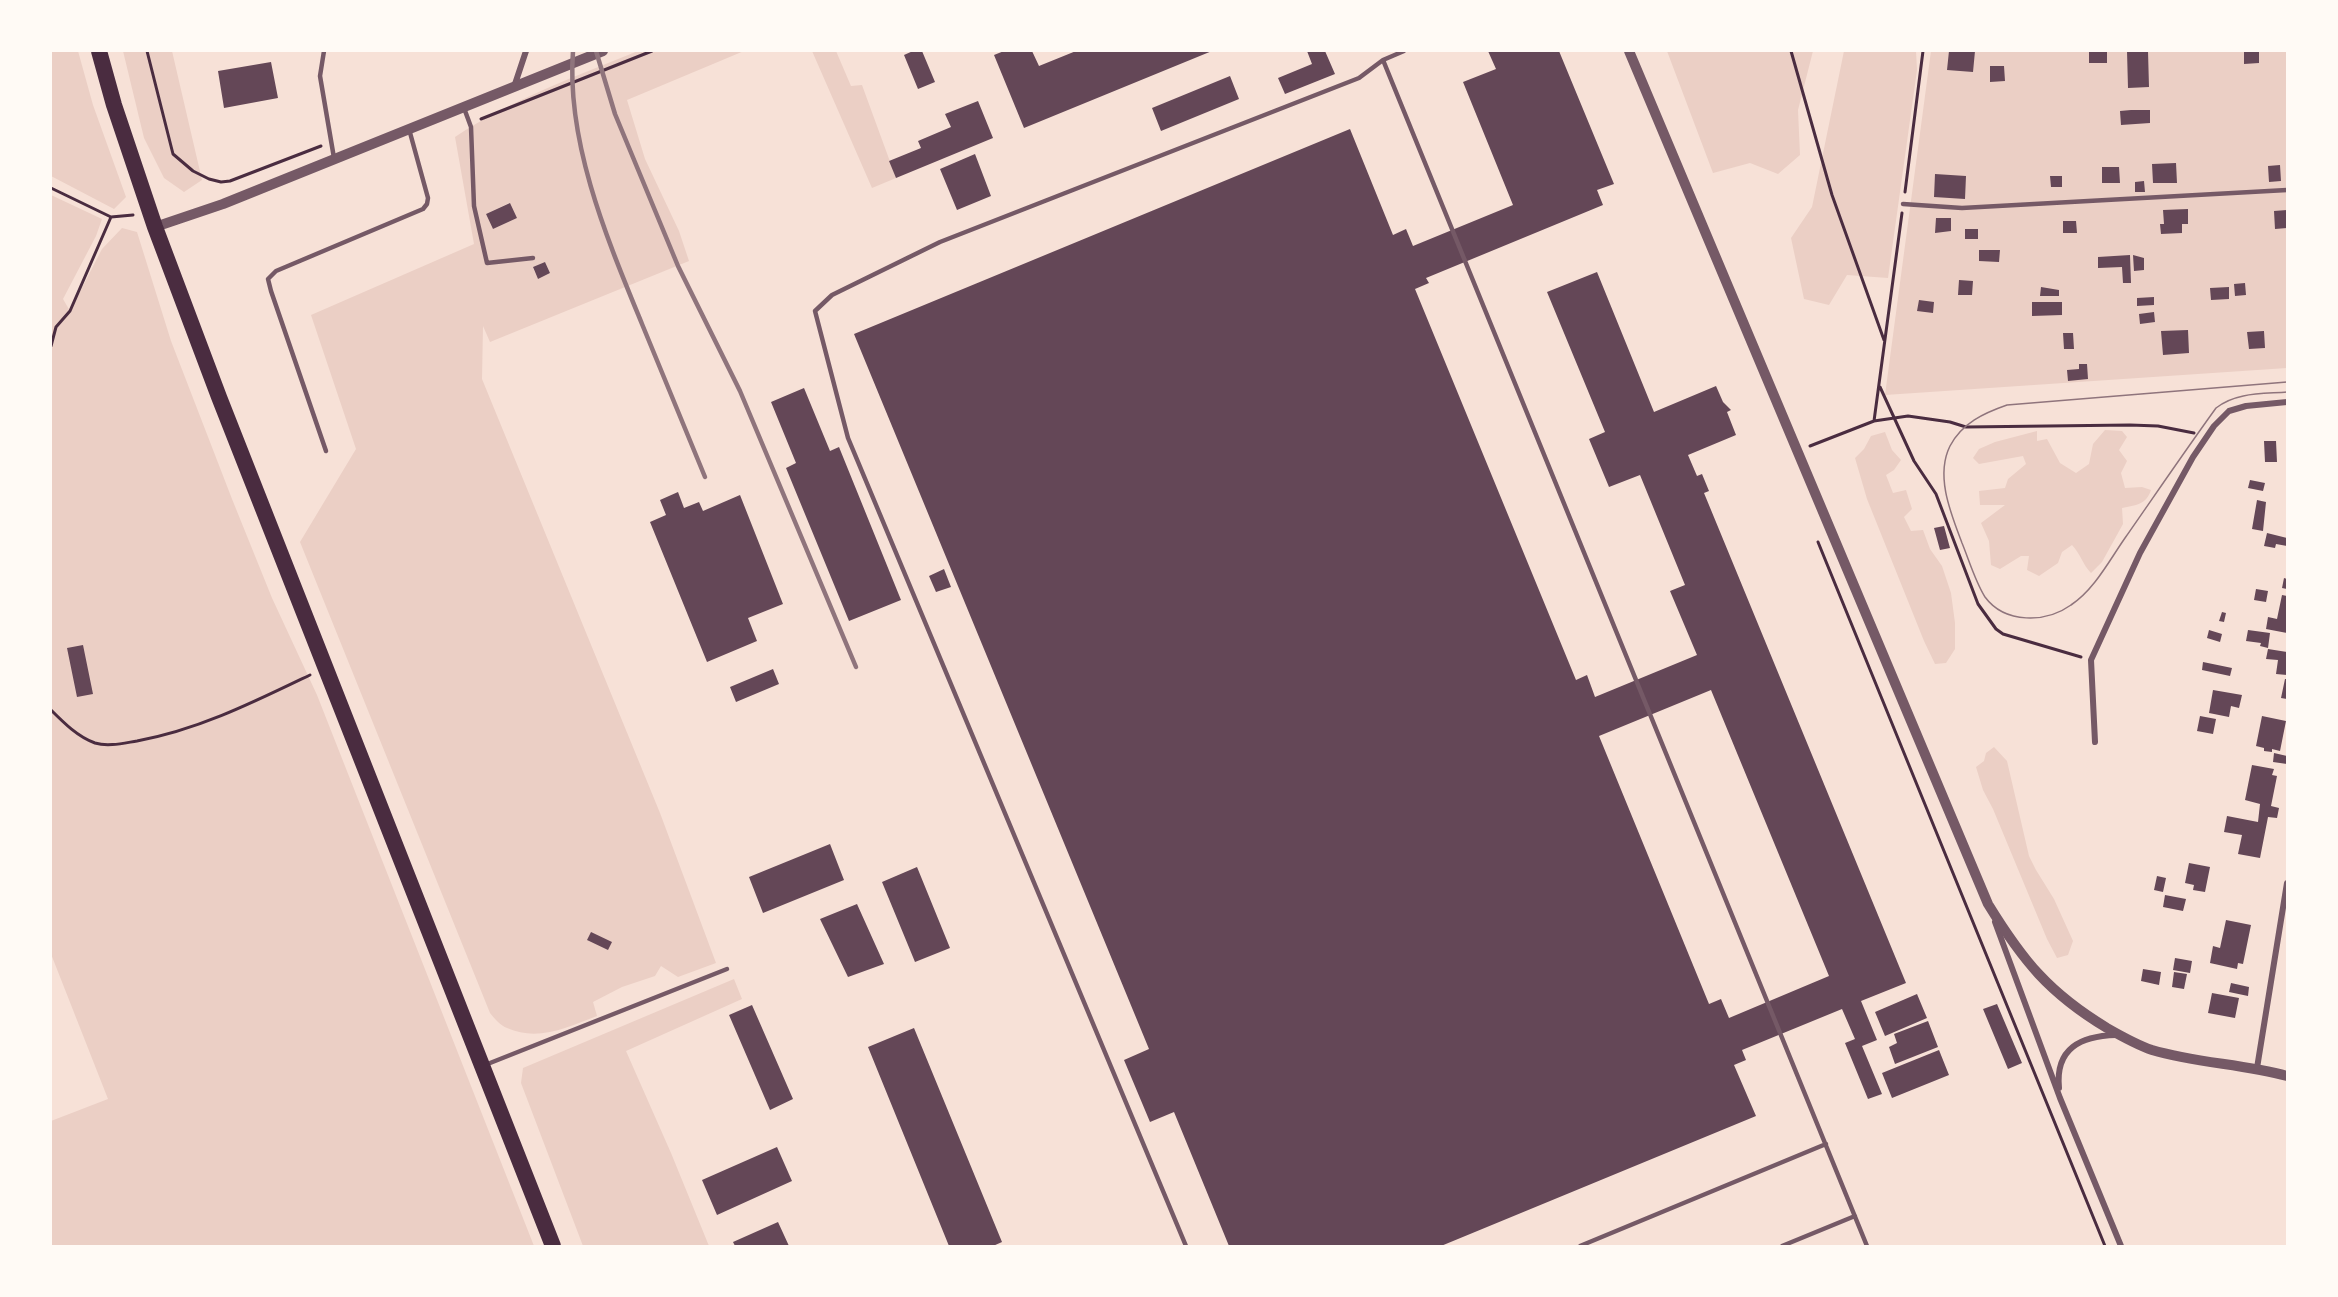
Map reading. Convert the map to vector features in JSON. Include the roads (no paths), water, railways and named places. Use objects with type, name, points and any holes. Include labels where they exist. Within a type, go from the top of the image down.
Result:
[{"type":"highway","points":[[99,51],[114,105],[153,220],[219,397],[553,1246]]},
{"type":"street","points":[[514,87],[526,51]]},
{"type":"street","points":[[153,220],[223,204],[603,51]]},
{"type":"street","points":[[1629,51],[1988,904],[2060,1098],[2121,1246]]},
{"type":"street","points":[[2095,742],[2091,660],[2140,553],[2193,457],[2214,426],[2229,411],[2246,406],[2287,402]]},
{"type":"street","points":[[2257,1068],[2287,883]]},
{"type":"street","points":[[1988,904],[2012,944],[2046,984],[2082,1013],[2120,1035],[2160,1052],[2257,1068],[2287,1076]]},
{"type":"street","points":[[2060,1098],[2058,1078],[2062,1061],[2070,1048],[2084,1039],[2120,1035]]},
{"type":"lane","points":[[324,51],[320,76],[335,159]]},
{"type":"lane","points":[[1186,1246],[848,438],[815,311],[832,295],[940,242],[1359,78],[1383,60],[1404,51]]},
{"type":"lane","points":[[1383,60],[1867,1246]]},
{"type":"lane","points":[[464,107],[470,124],[474,206],[487,263],[533,258]]},
{"type":"lane","points":[[326,451],[270,291],[268,279],[276,271],[423,209],[428,198],[409,129]]},
{"type":"lane","points":[[1903,204],[1962,208],[2021,206],[2287,190]]},
{"type":"lane","points":[[483,1066],[727,969]]},
{"type":"lane","points":[[1580,1246],[1826,1144]]},
{"type":"lane","points":[[1782,1246],[1855,1216]]},
{"type":"tram line","points":[[2287,382],[2007,405],[1974,420],[1961,431],[1950,446],[1946,458],[1944,482],[1953,520],[1985,597],[2003,612],[2026,618],[2050,615],[2071,605],[2101,574],[2216,408],[2241,396],[2287,392]]},
{"type":"railway","points":[[573,51],[576,121],[592,191],[616,259],[705,477]]},
{"type":"railway","points":[[596,51],[615,114],[678,266],[740,391],[856,667]]}]
